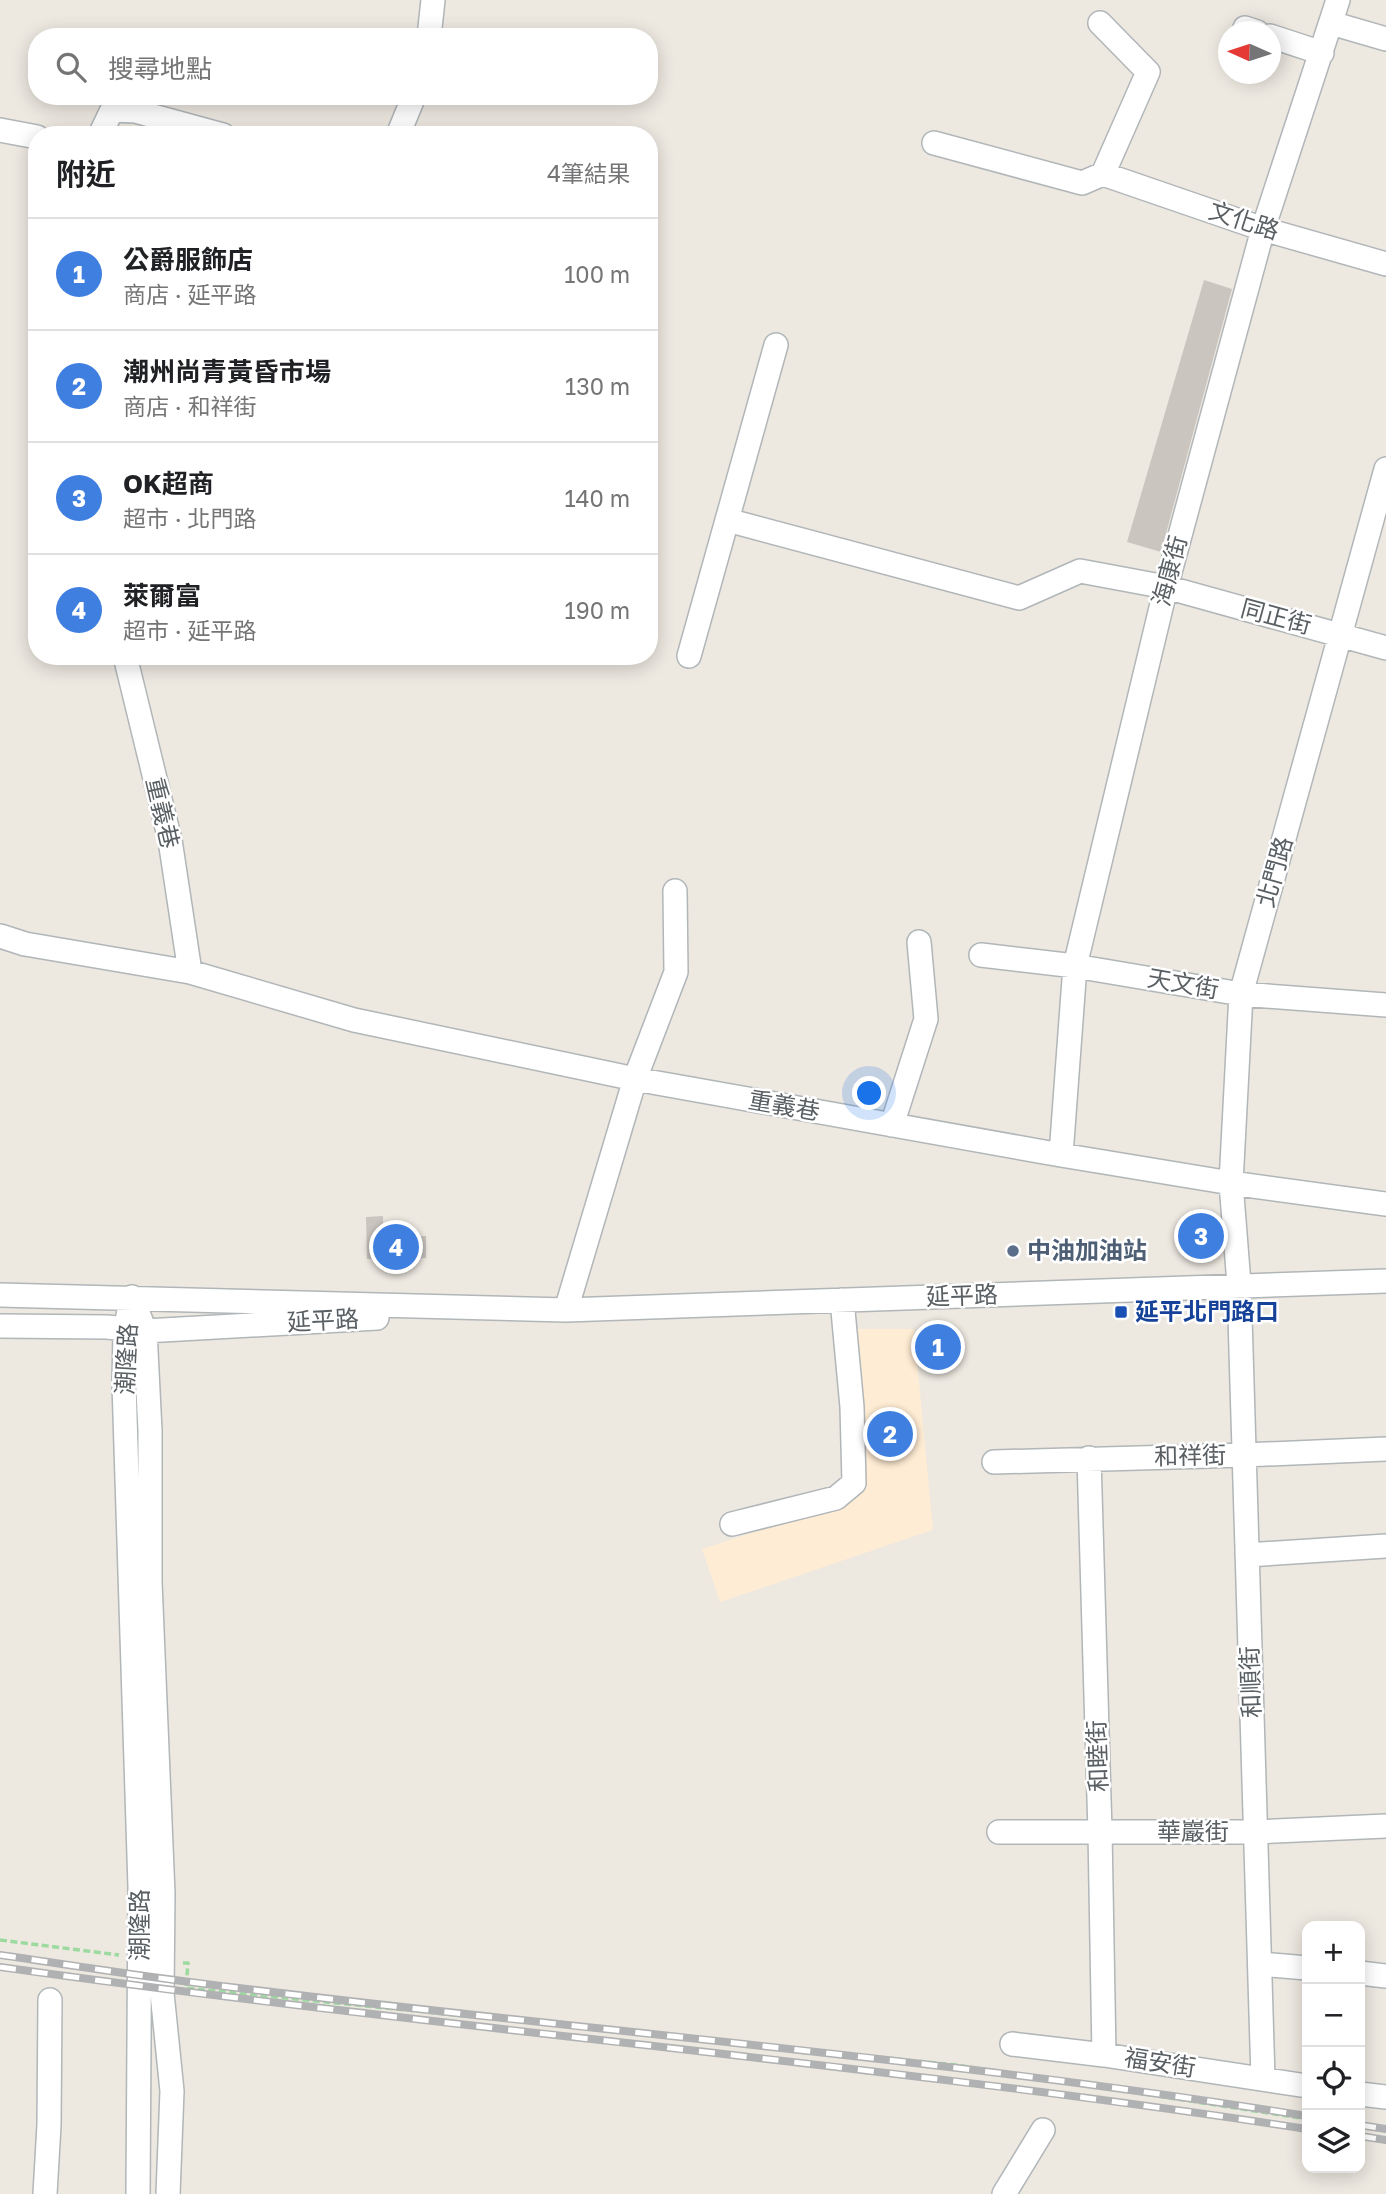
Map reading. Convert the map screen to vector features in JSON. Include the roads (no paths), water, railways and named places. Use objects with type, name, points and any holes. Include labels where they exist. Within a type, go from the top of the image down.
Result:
[{"type":"street","points":[[430,28],[433,0]]},
{"type":"street","name":"海康街","points":[[1060,1155],[1075,966],[1166,587],[1263,229],[1338,0]]},
{"type":"street","points":[[934,143],[1082,183],[1103,174],[1148,72],[1100,23]]},
{"type":"street","points":[[1331,23],[1386,39]]},
{"type":"street","points":[[1281,40],[1322,53]]},
{"type":"street","points":[[402,126],[410,105]]},
{"type":"street","points":[[104,126],[112,110],[135,111],[190,126]]},
{"type":"street","points":[[0,130],[28,135]]},
{"type":"street","name":"文化路","points":[[1103,174],[1263,229],[1386,264]]},
{"type":"street","points":[[688,656],[776,345]]},
{"type":"street","name":"北門路","points":[[1239,1284],[1231,1183],[1241,994],[1386,469]]},
{"type":"street","name":"同正街","points":[[727,520],[1019,598],[1080,571],[1166,587],[1386,648]]},
{"type":"street","name":"重義巷","points":[[127,665],[170,840],[190,972]]},
{"type":"street","points":[[566,1310],[635,1079],[676,972],[675,891]]},
{"type":"street","name":"重義巷","points":[[0,936],[25,943],[190,972],[354,1020],[635,1079],[1060,1155],[1231,1183],[1386,1204]]},
{"type":"street","points":[[892,1125],[926,1018],[919,942]]},
{"type":"street","name":"天文街","points":[[981,956],[1075,966],[1241,994],[1386,1005]]},
{"type":"street","name":"延平路","points":[[0,1295],[566,1310],[1239,1284],[1386,1281]]},
{"type":"street","name":"和順街","points":[[1239,1284],[1263,2079]]},
{"type":"street","name":"潮隆路","points":[[132,1297],[126,1329],[124,1384],[151,1959],[138,2194]]},
{"type":"street","points":[[732,1524],[836,1498],[854,1483],[852,1406],[842,1300]]},
{"type":"street","name":"延平路","points":[[0,1326],[126,1329],[538,1310]]},
{"type":"street","name":"和祥街","points":[[994,1462],[1386,1449]]},
{"type":"street","name":"和睦街","points":[[1089,1458],[1104,2055]]},
{"type":"street","points":[[1247,1555],[1386,1546]]},
{"type":"street","name":"華巖街","points":[[999,1832],[1256,1832],[1386,1826]]},
{"type":"street","name":"潮隆路","points":[[151,1959],[162,1993],[172,2091],[168,2194]]},
{"type":"street","points":[[1260,1964],[1302,1968]]},
{"type":"street","points":[[1365,1974],[1386,1976]]},
{"type":"street","points":[[45,2194],[49,2125],[50,2000]]},
{"type":"street","name":"福安街","points":[[1012,2044],[1302,2085]]},
{"type":"street","points":[[1365,2095],[1386,2097]]},
{"type":"street","points":[[1004,2194],[1043,2130]]},
{"type":"railway","points":[[0,1955],[330,1999],[1029,2077],[1302,2115]]},
{"type":"railway","points":[[0,1967],[327,2009],[981,2084],[1302,2128]]},
{"type":"railway","points":[[1365,2126],[1386,2129]]},
{"type":"railway","points":[[1365,2137],[1386,2140]]},
{"type":"place","name":"OK超商","points":[[1201,1236]]},
{"type":"place","name":"萊爾富","points":[[396,1247]]},
{"type":"place","name":"中油加油站","points":[[1013,1251]]},
{"type":"place","name":"延平北門路口","points":[[1121,1312]]},
{"type":"place","name":"公爵服飾店","points":[[938,1347]]},
{"type":"place","name":"潮州尚青黃昏市場","points":[[890,1434]]}]
